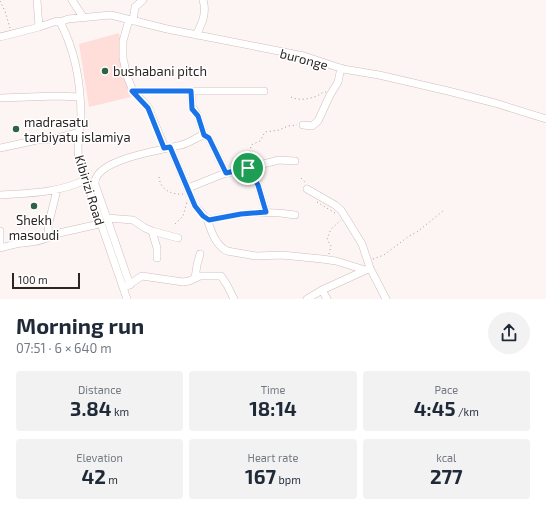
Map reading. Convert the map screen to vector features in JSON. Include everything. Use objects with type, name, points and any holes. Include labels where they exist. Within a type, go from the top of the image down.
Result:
[{"type":"street","points":[[37,0],[39,27]]},
{"type":"street","points":[[72,0],[83,17]]},
{"type":"street","points":[[143,0],[135,7],[123,41],[123,58],[127,76],[132,91],[148,108],[195,206],[207,219],[216,242],[226,251],[256,256],[282,255],[330,260],[368,267]]},
{"type":"street","points":[[196,35],[205,13],[203,0]]},
{"type":"street","name":"buronge","points":[[60,22],[68,19],[111,15],[196,35],[299,55],[341,68],[448,91],[546,119]]},
{"type":"street","points":[[0,37],[57,21],[60,22]]},
{"type":"street","name":"Kibirizi Road","points":[[60,22],[74,59],[80,97],[81,118],[78,152],[85,180],[100,223],[126,287],[126,299]]},
{"type":"street","points":[[303,125],[312,126],[318,121],[330,94],[338,82],[341,68]]},
{"type":"street","points":[[132,91],[264,91]]},
{"type":"street","points":[[191,91],[192,109],[198,116],[204,135],[209,138],[226,173]]},
{"type":"street","points":[[0,98],[56,96],[80,97]]},
{"type":"street","points":[[0,148],[37,140],[50,140],[79,132]]},
{"type":"street","points":[[204,135],[184,144],[130,157],[103,170],[94,180],[115,241],[126,287],[142,276],[183,282],[204,275],[221,276],[227,284],[234,299]]},
{"type":"street","points":[[189,193],[226,173],[279,160],[295,161]]},
{"type":"street","points":[[249,167],[258,185],[266,212]]},
{"type":"street","points":[[0,195],[57,190],[72,186],[85,180]]},
{"type":"street","points":[[307,189],[341,210],[362,244],[368,267],[386,299]]},
{"type":"street","points":[[49,237],[48,226],[57,190]]},
{"type":"street","points":[[207,219],[266,212],[295,215]]},
{"type":"street","points":[[107,218],[134,220],[152,231],[178,238]]},
{"type":"street","points":[[0,231],[0,246],[7,247],[17,244],[37,242],[59,233],[100,223]]},
{"type":"street","points":[[152,231],[157,248],[157,258]]},
{"type":"street","points":[[108,245],[115,241]]},
{"type":"street","points":[[195,278],[200,254]]},
{"type":"street","points":[[307,299],[368,267]]},
{"type":"street","points":[[322,290],[326,299]]},
{"type":"path","points":[[0,1],[5,11],[11,34]]},
{"type":"path","points":[[291,97],[299,100],[316,96],[323,92],[330,94]]},
{"type":"path","points":[[249,167],[251,145],[260,141],[265,132],[279,130],[288,126],[303,125]]},
{"type":"path","points":[[158,177],[163,189],[175,194],[189,193],[184,216],[175,224]]},
{"type":"path","points":[[368,267],[409,236],[418,232],[443,211]]},
{"type":"path","points":[[330,260],[329,253],[331,246],[326,239],[335,224],[341,220],[347,221]]},
{"type":"shaded area","name":"bushabani pitch","points":[[119,33],[131,97],[89,107],[79,44]]},
{"type":"place","name":"bushabani pitch","points":[[105,71]]},
{"type":"place","name":"madrasatu tarbiyatu islamiya","points":[[16,129]]},
{"type":"place","name":"Shekh masoudi","points":[[34,206]]},
{"type":"route","points":[[132,91],[191,91],[192,109],[197,114],[204,135],[209,138],[226,173],[248,168],[258,185],[266,212],[241,214],[209,220],[203,216],[195,206],[170,147],[164,148],[148,108],[145,103],[132,91]]}]
